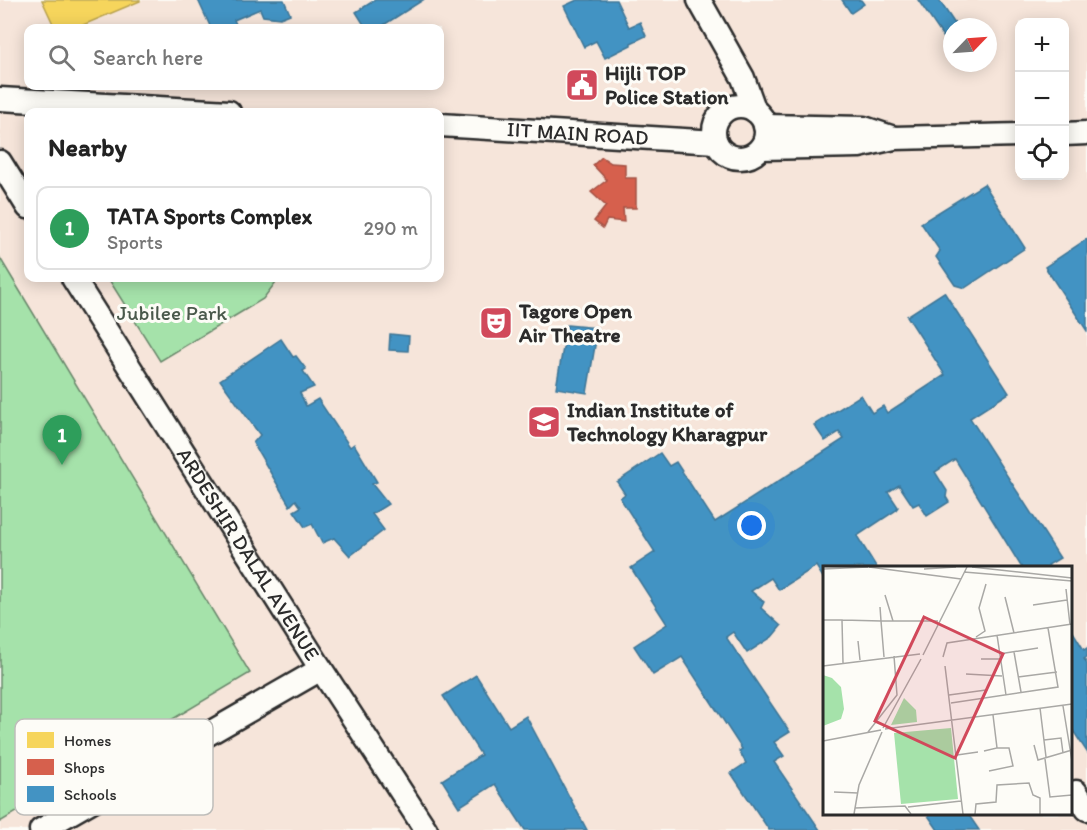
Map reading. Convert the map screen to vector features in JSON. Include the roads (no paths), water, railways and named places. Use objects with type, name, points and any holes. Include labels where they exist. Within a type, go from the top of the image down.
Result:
[{"type":"street","points":[[699,0],[743,78],[760,119],[766,134],[761,148],[749,157],[733,158],[720,149],[716,142],[715,126],[724,112],[739,106],[760,119],[795,125],[864,128],[894,138]]},
{"type":"street","points":[[0,99],[159,108]]},
{"type":"street","name":"IIT MAIN ROAD","points":[[444,125],[716,142]]},
{"type":"street","points":[[1069,134],[1087,133]]},
{"type":"street","points":[[761,148],[859,146],[894,138],[1015,135]]},
{"type":"street","points":[[0,162],[24,201]]},
{"type":"street","name":"ARDESHIR DALAL AVENUE","points":[[76,282],[426,830]]},
{"type":"street","points":[[213,731],[321,669]]},
{"type":"street","points":[[41,830],[67,815]]},
{"type":"place","name":"Hijli TOP Police Station","points":[[582,85]]},
{"type":"place","name":"Tagore Open Air Theatre","points":[[496,323]]},
{"type":"place","name":"Indian Institute of Technology Kharagpur","points":[[544,422]]},
{"type":"place","name":"TATA Sports Complex","points":[[62,465]]},
{"type":"park label","name":"Jubilee Park","points":[[172,313]]}]
